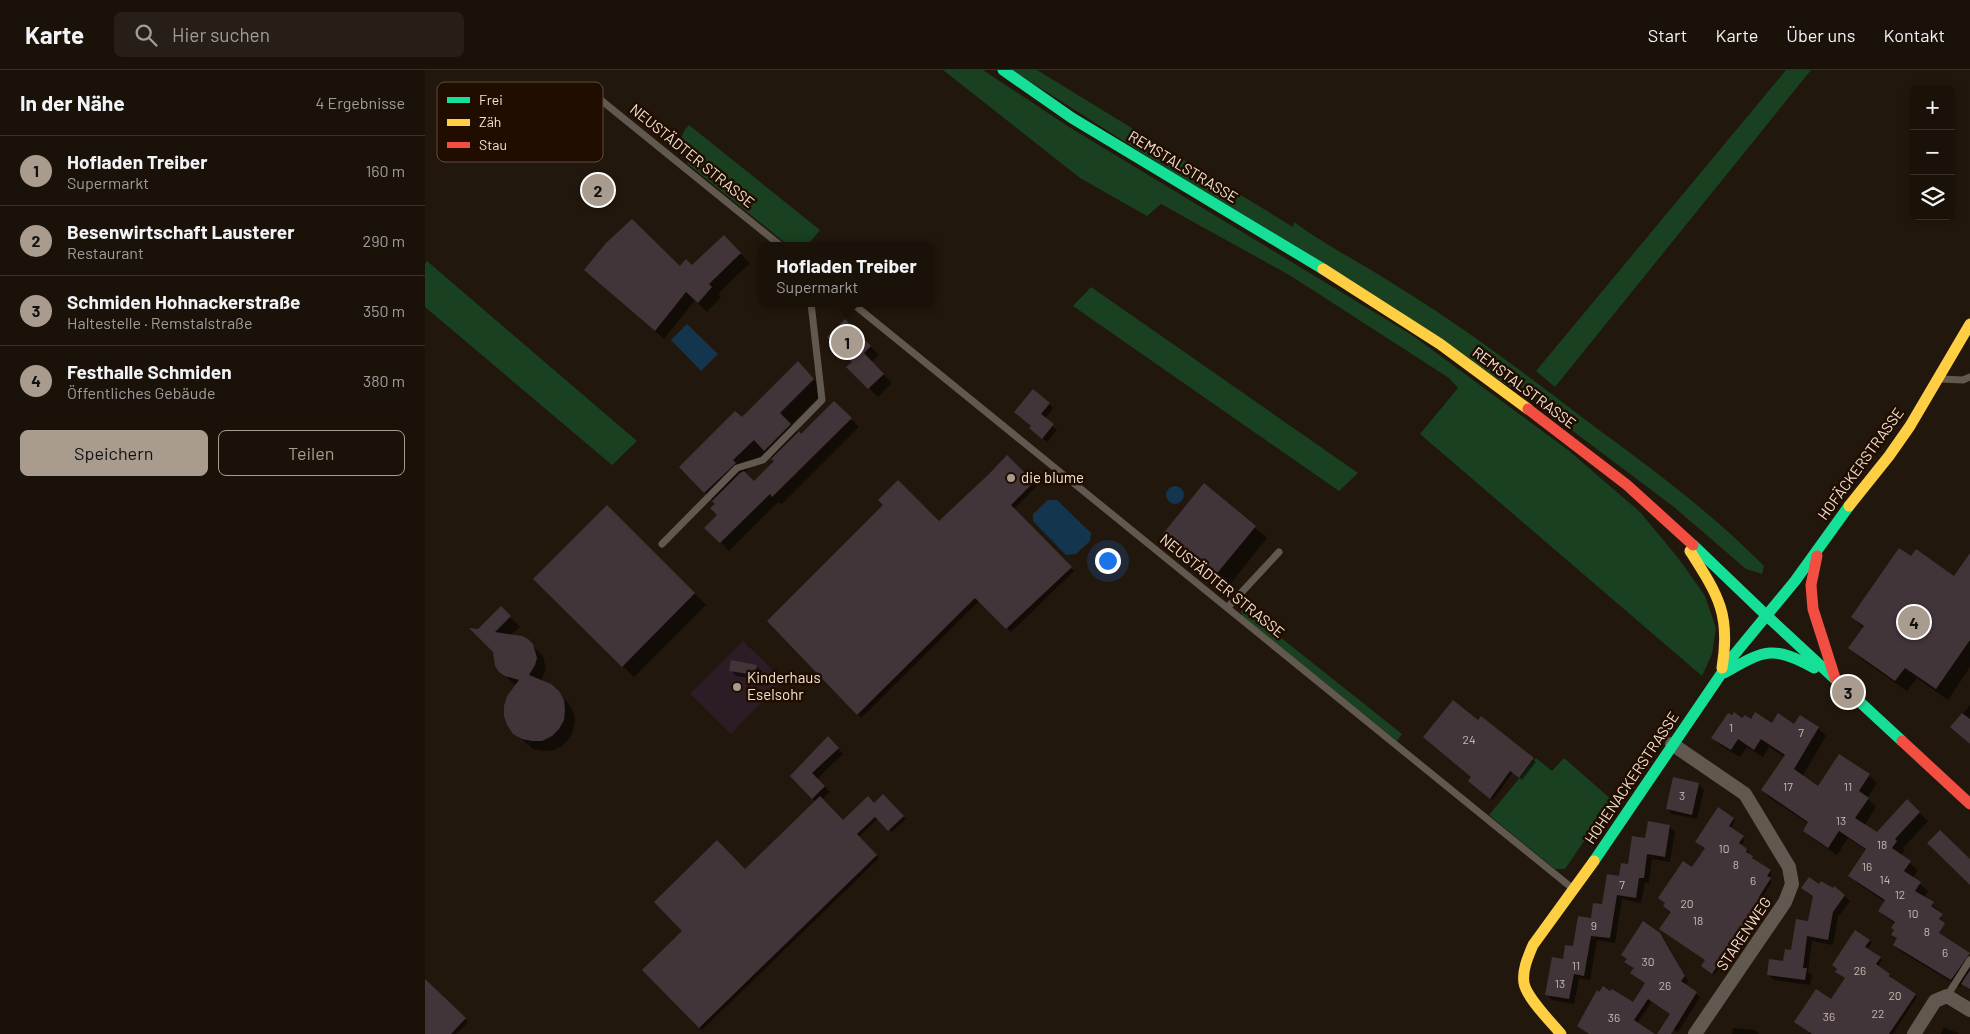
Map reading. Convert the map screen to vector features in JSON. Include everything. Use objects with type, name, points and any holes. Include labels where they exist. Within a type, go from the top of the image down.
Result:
[{"type":"street","name":"REMSTALSTRASSE","points":[[1003,70],[1071,118],[1346,283],[1440,344],[1546,423],[1627,485],[1676,528],[1767,616],[1970,804]]},
{"type":"street","name":"HOFÄCKERSTRASSE","points":[[1767,616],[1894,448],[1970,324]]},
{"type":"street","points":[[1676,528],[1706,578],[1724,616],[1726,646],[1721,674]]},
{"type":"street","points":[[1819,547],[1811,586],[1811,600],[1836,680]]},
{"type":"street","name":"HOHENACKERSTRASSE","points":[[1561,1034],[1530,996],[1524,984],[1526,960],[1533,945],[1574,890],[1734,655],[1767,616]]},
{"type":"street","points":[[1721,674],[1759,654],[1769,653],[1797,659],[1836,680]]},
{"type":"street","name":"STARENWEG","points":[[1672,744],[1745,794],[1789,867],[1792,884],[1785,902],[1695,1034]]},
{"type":"street","points":[[1914,1034],[1935,1001],[1947,996],[1970,1010]]},
{"type":"lane","name":"NEUSTÄDTER STRASSE","points":[[603,102],[776,242]]},
{"type":"lane","points":[[662,544],[737,468],[763,460],[822,400],[811,307]]},
{"type":"lane","name":"NEUSTÄDTER STRASSE","points":[[856,307],[1574,890]]},
{"type":"lane","points":[[1938,379],[1963,380],[1970,377]]},
{"type":"lane","points":[[1227,608],[1279,552]]},
{"type":"lane","points":[[1947,996],[1970,960]]},
{"type":"shaded area","name":"Kinderhaus Eselsohr","points":[[743,641],[783,680],[731,734],[690,694]]},
{"type":"green space","points":[[943,70],[983,70],[1069,127],[1412,335],[1568,450],[1640,512],[1679,559],[1705,596],[1716,628],[1712,654],[1702,676],[1420,434],[1458,388],[1449,378],[1291,276],[1161,204],[1147,216],[1080,178]]},
{"type":"green space","points":[[1012,70],[1037,70],[1293,227],[1294,222],[1449,320],[1521,371],[1681,492],[1744,546],[1764,566],[1762,574],[1746,569],[1674,507],[1537,404]]},
{"type":"green space","points":[[1786,70],[1811,70],[1555,387],[1536,371]]},
{"type":"green space","points":[[689,125],[820,230],[810,242],[784,242],[688,164],[681,144],[685,130]]},
{"type":"green space","points":[[427,261],[637,441],[612,465],[425,307],[425,264]]},
{"type":"green space","points":[[1091,287],[1358,473],[1339,491],[1073,306]]},
{"type":"green space","points":[[1240,605],[1402,734],[1397,741],[1242,616]]},
{"type":"green space","points":[[1536,758],[1552,771],[1564,758],[1612,800],[1565,869],[1555,869],[1489,815]]},
{"type":"water","points":[[687,324],[718,354],[701,371],[671,340]]},
{"type":"water","points":[[1175,486],[1181,489],[1184,495],[1181,501],[1175,504],[1169,501],[1166,495],[1169,489]]},
{"type":"water","points":[[1048,500],[1057,500],[1091,533],[1090,541],[1076,554],[1066,555],[1033,521],[1033,514]]},
{"type":"building","points":[[632,219],[680,266],[686,259],[692,265],[724,235],[741,253],[709,284],[712,287],[698,303],[686,292],[655,331],[584,270],[606,243]]},
{"type":"building","points":[[845,319],[871,346],[864,353],[884,374],[868,389],[846,367],[852,362],[827,337]]},
{"type":"building","points":[[798,361],[814,379],[780,413],[791,424],[764,451],[754,440],[733,460],[736,463],[704,493],[679,467],[735,411],[742,417]]},
{"type":"building","points":[[1033,389],[1050,403],[1041,414],[1054,424],[1042,439],[1029,428],[1031,426],[1014,412]]},
{"type":"building","points":[[834,401],[852,418],[772,497],[770,494],[720,543],[704,528],[717,515],[710,508],[715,504],[712,501],[744,471],[754,481],[774,461],[771,459],[799,431],[801,434]]},
{"type":"building","points":[[1007,455],[1034,482],[1011,505],[1072,567],[1006,629],[975,598],[857,715],[767,621],[883,505],[878,500],[898,480],[939,521]]},
{"type":"building","points":[[1204,483],[1256,526],[1214,577],[1162,535]]},
{"type":"building","points":[[607,505],[695,593],[622,667],[533,579]]},
{"type":"building","points":[[1899,548],[1911,556],[1916,549],[1954,576],[1970,553],[1970,640],[1936,689],[1905,668],[1895,681],[1848,648],[1864,626],[1851,617]]},
{"type":"building","points":[[501,606],[511,616],[495,632],[522,636],[528,639],[533,644],[537,658],[529,675],[551,684],[559,691],[564,700],[564,720],[552,736],[542,741],[522,739],[513,734],[507,725],[504,716],[504,706],[507,696],[519,680],[499,672],[495,666],[493,652],[469,628],[478,629]]},
{"type":"building","points":[[731,660],[757,665],[755,675],[729,671]]},
{"type":"building","points":[[1453,700],[1478,720],[1481,716],[1534,758],[1519,778],[1510,771],[1490,799],[1468,781],[1471,777],[1423,737]]},
{"type":"building","points":[[1734,712],[1742,718],[1745,715],[1751,719],[1755,712],[1772,723],[1778,713],[1794,724],[1800,715],[1819,727],[1794,769],[1818,786],[1839,754],[1870,774],[1859,791],[1869,798],[1855,818],[1877,832],[1907,799],[1920,812],[1895,839],[1897,841],[1892,848],[1911,861],[1904,871],[1921,882],[1915,891],[1934,902],[1931,906],[1943,914],[1939,919],[1945,923],[1939,933],[1970,953],[1951,980],[1893,945],[1897,938],[1891,935],[1894,930],[1891,928],[1895,922],[1878,911],[1885,900],[1848,876],[1866,849],[1839,831],[1828,848],[1803,831],[1808,822],[1761,790],[1785,755],[1761,739],[1754,750],[1738,739],[1731,750],[1711,738],[1728,713],[1732,715]]},
{"type":"building","points":[[1962,713],[1970,719],[1970,744],[1950,727]]},
{"type":"building","points":[[828,736],[839,748],[812,773],[825,786],[812,799],[790,776]]},
{"type":"building","points":[[1673,777],[1699,783],[1692,815],[1666,809]]},
{"type":"building","points":[[883,794],[904,816],[888,831],[875,817],[857,834],[877,855],[699,1028],[642,970],[682,931],[654,902],[717,840],[745,869],[820,796],[843,820],[868,796],[874,803]]},
{"type":"building","points":[[1718,807],[1734,818],[1729,826],[1744,836],[1739,843],[1747,849],[1746,852],[1753,856],[1752,858],[1771,870],[1767,876],[1771,878],[1759,897],[1762,898],[1712,974],[1701,966],[1705,960],[1659,929],[1671,912],[1663,906],[1665,903],[1658,898],[1683,861],[1692,867],[1705,848],[1695,842]]},
{"type":"building","points":[[1648,821],[1670,825],[1665,857],[1647,854],[1644,878],[1639,878],[1636,898],[1617,895],[1610,938],[1591,936],[1584,976],[1574,974],[1569,999],[1545,995],[1552,957],[1563,959],[1565,945],[1573,946],[1578,916],[1591,918],[1593,903],[1602,904],[1607,874],[1619,876],[1621,863],[1628,864],[1632,836],[1645,838]]},
{"type":"building","points":[[1940,830],[1970,859],[1970,885],[1927,843]]},
{"type":"building","points":[[1809,877],[1819,884],[1821,881],[1833,888],[1834,886],[1845,895],[1833,912],[1828,940],[1807,936],[1803,968],[1807,968],[1805,980],[1767,975],[1769,959],[1783,961],[1785,949],[1791,950],[1796,919],[1808,921],[1813,896],[1801,888]]},
{"type":"building","points":[[1643,921],[1660,933],[1685,976],[1681,981],[1697,992],[1671,1034],[1657,1034],[1670,1014],[1648,999],[1634,1020],[1655,1034],[1589,1034],[1577,1026],[1597,990],[1599,992],[1603,986],[1610,991],[1612,989],[1633,1002],[1645,983],[1630,973],[1634,968],[1624,962],[1627,959],[1621,955]]},
{"type":"building","points":[[1855,930],[1870,940],[1865,947],[1881,957],[1876,964],[1890,974],[1889,976],[1916,994],[1889,1034],[1812,1034],[1794,1022],[1816,989],[1831,999],[1845,978],[1835,972],[1837,969],[1832,965]]},
{"type":"building","points":[[1970,970],[1970,989],[1961,984]]},
{"type":"building","points":[[425,979],[466,1018],[451,1034],[425,1034]]},
{"type":"traffic: fast","points":[[1003,70],[1072,118],[1323,269]]},
{"type":"traffic: fast","points":[[1594,861],[1734,655],[1795,581],[1849,506]]},
{"type":"traffic: fast","points":[[1693,545],[1902,741]]},
{"type":"traffic: fast","points":[[1724,673],[1759,655],[1768,653],[1787,656],[1814,668]]},
{"type":"traffic: slow","points":[[1323,269],[1440,344],[1528,409]]},
{"type":"traffic: slow","points":[[1849,506],[1910,426],[1970,324]]},
{"type":"traffic: slow","points":[[1690,551],[1708,580],[1720,606],[1725,633],[1722,668]]},
{"type":"traffic: slow","points":[[1561,1034],[1529,995],[1524,983],[1525,968],[1533,945],[1594,861]]},
{"type":"traffic: jam","points":[[1528,409],[1627,485],[1693,545]]},
{"type":"traffic: jam","points":[[1817,556],[1811,585],[1813,609],[1835,678]]},
{"type":"traffic: jam","points":[[1902,741],[1970,804]]},
{"type":"place","name":"Besenwirtschaft Lausterer","points":[[598,190]]},
{"type":"place","name":"Hofladen Treiber","points":[[847,342]]},
{"type":"place","name":"die blume","points":[[1011,478]]},
{"type":"place","name":"Festhalle Schmiden","points":[[1914,622]]},
{"type":"place","name":"Kinderhaus Eselsohr","points":[[737,687]]},
{"type":"place","name":"Schmiden Hohnackerstraße","points":[[1848,692]]}]
